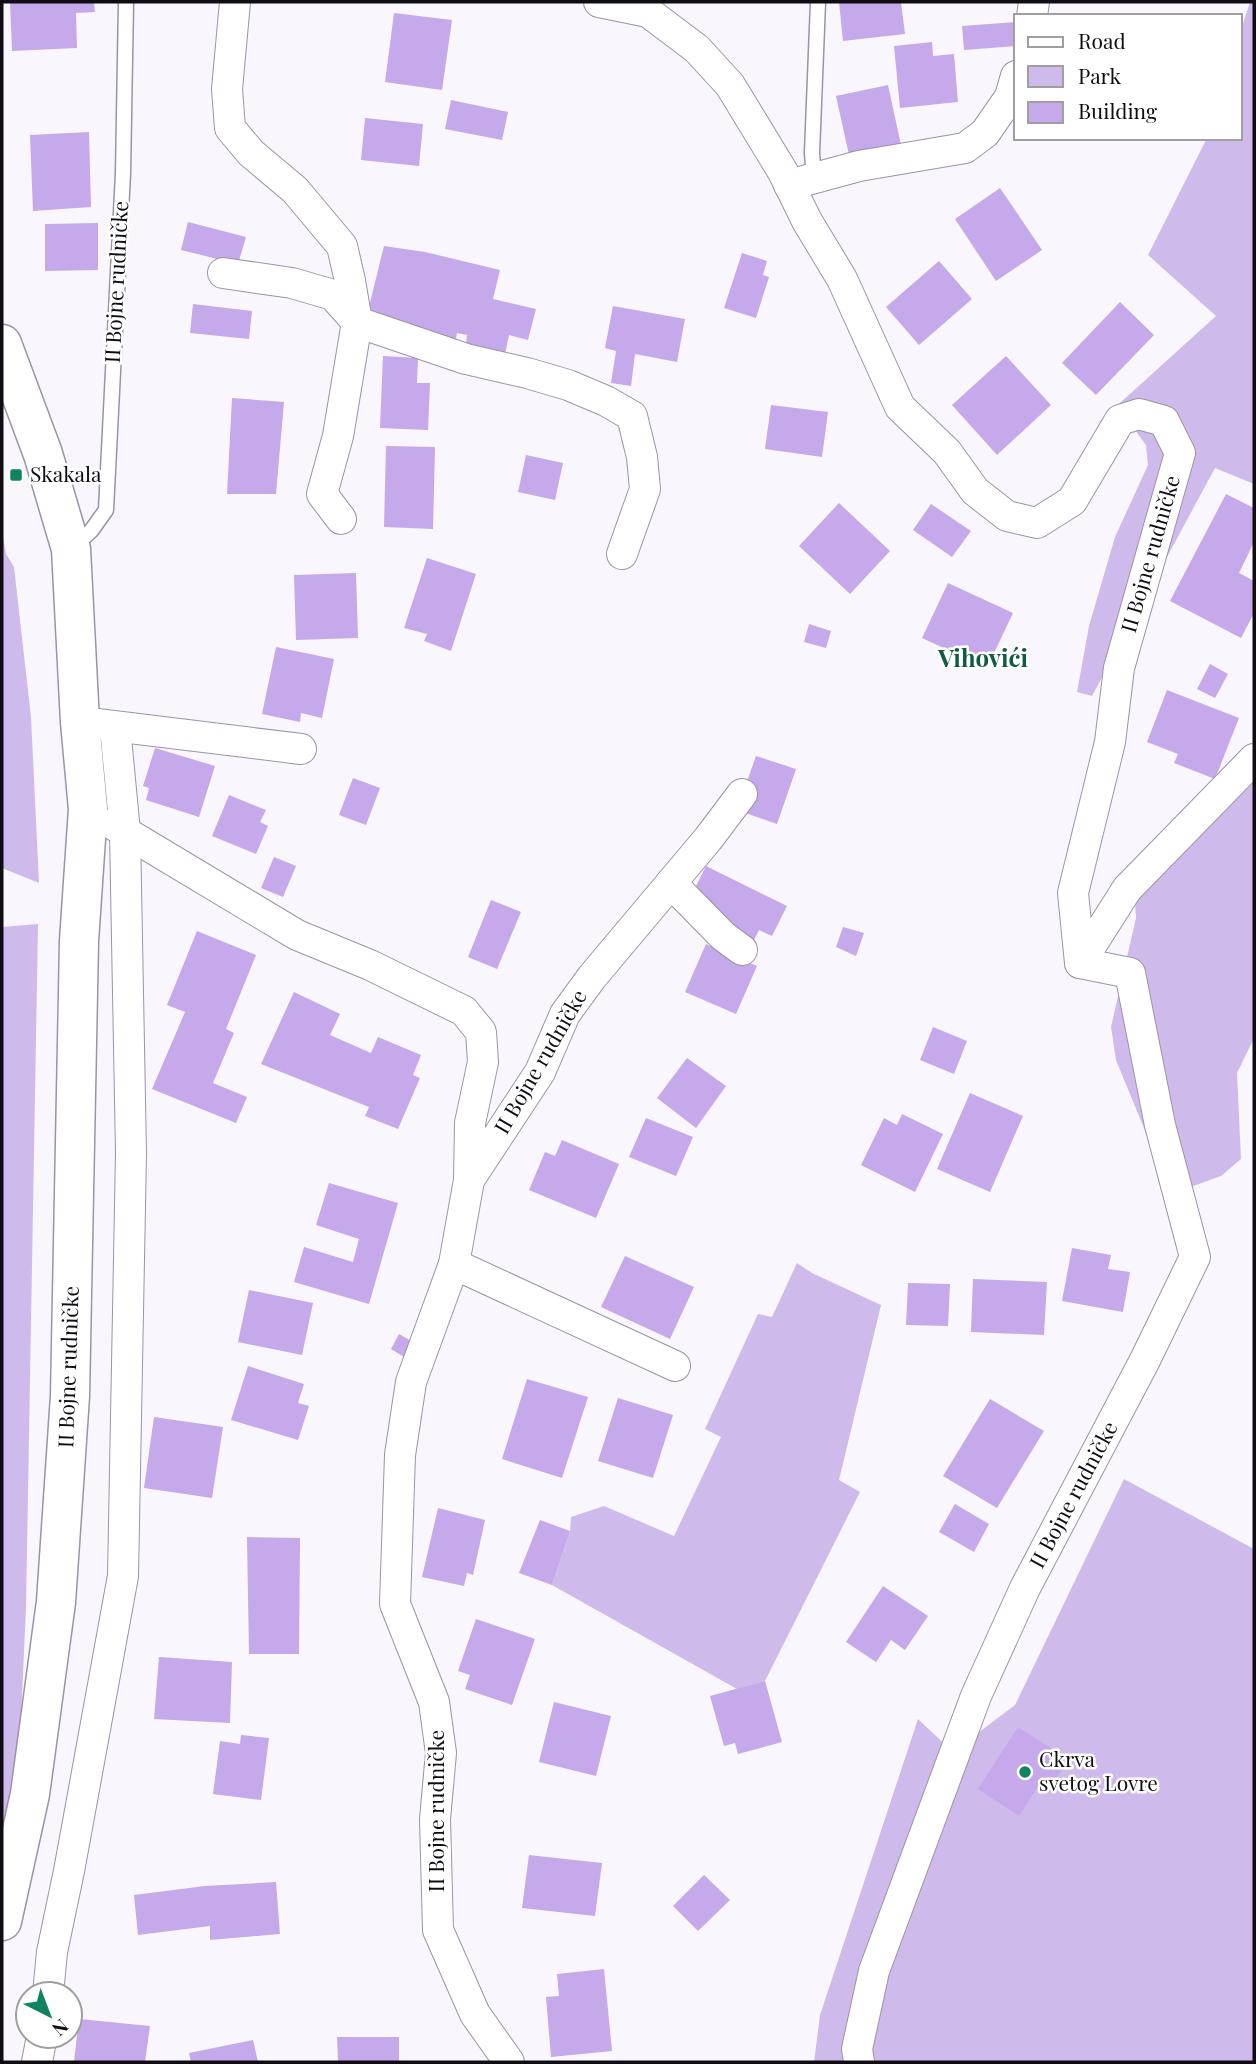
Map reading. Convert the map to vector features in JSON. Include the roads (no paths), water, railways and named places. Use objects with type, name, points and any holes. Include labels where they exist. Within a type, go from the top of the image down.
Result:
[{"type":"street","points":[[235,2],[227,89],[230,128],[251,153],[295,190],[342,246],[357,322],[338,436],[323,494],[341,519]]},
{"type":"street","name":"II Bojne rudničke","points":[[598,2],[648,12],[697,50],[730,85],[802,182],[807,221],[842,279],[900,407],[947,452],[975,491],[1007,516],[1037,523],[1072,501],[1120,420],[1139,414],[1164,421],[1180,453],[1119,668],[1110,742],[1073,893],[1080,963],[1130,973],[1160,1125],[1195,1257],[1145,1360],[1025,1588],[976,1696],[874,1970],[857,2049],[859,2062]]},
{"type":"street","points":[[802,182],[859,166],[965,148],[985,133],[1010,97],[1014,83]]},
{"type":"street","points":[[223,273],[292,283],[333,295],[357,322],[466,359],[568,385],[606,401],[632,416],[642,457],[645,489],[622,554]]},
{"type":"street","name":"II Bojne rudničke","points":[[2,344],[43,454],[71,549],[97,724],[79,941],[70,1396],[56,1602],[30,1794],[2,1921]]},
{"type":"street","points":[[49,1980],[52,1952],[122,1576],[131,1153],[125,832],[97,724],[301,749]]},
{"type":"street","points":[[1080,963],[1127,890],[1254,759]]},
{"type":"street","name":"II Bojne rudničke","points":[[469,1180],[540,1072],[565,1014],[592,976],[742,794]]},
{"type":"street","name":"II Bojne rudničke","points":[[88,809],[297,935],[370,965],[464,1011],[481,1032],[483,1062],[470,1123],[469,1180],[454,1264],[411,1382],[400,1455],[395,1605],[434,1702],[441,1753],[435,1819],[438,1930],[475,2014],[509,2062]]},
{"type":"street","points":[[671,883],[723,936],[742,950]]},
{"type":"street","points":[[454,1264],[675,1366]]},
{"type":"lane","name":"II Bojne rudničke","points":[[71,549],[91,531],[106,510],[123,173],[126,2]]},
{"type":"lane","points":[[802,182],[812,153],[818,2]]},
{"type":"place","name":"Skakala","points":[[16,475]]},
{"type":"place","name":"Ckrva svetog Lovre","points":[[1025,1772]]},
{"type":"district","name":"Vihovići","points":[[983,659]]}]
